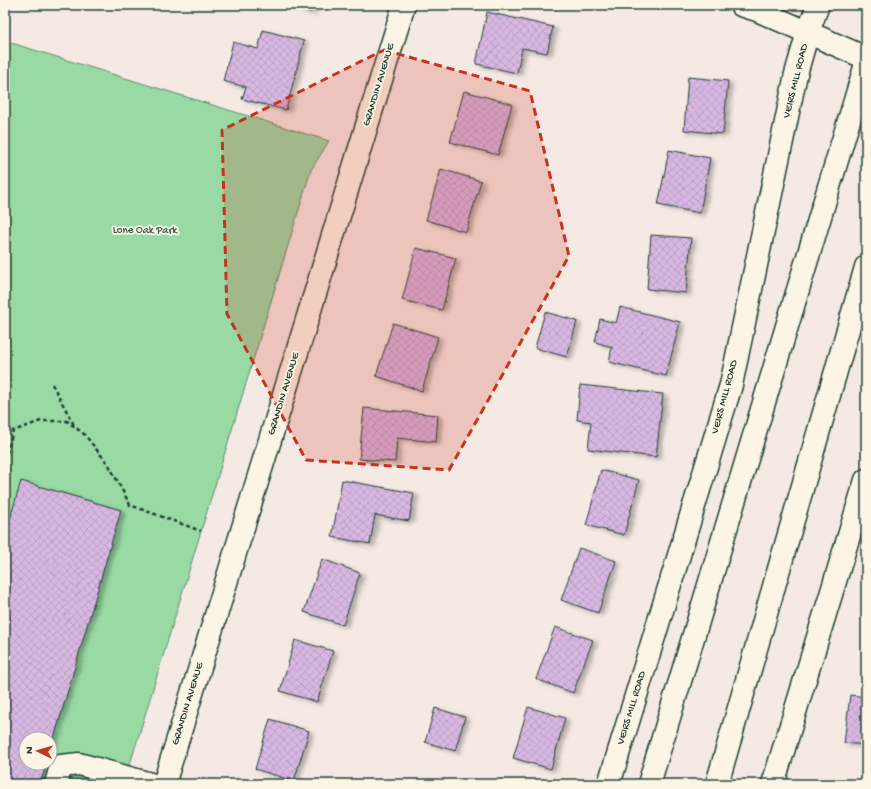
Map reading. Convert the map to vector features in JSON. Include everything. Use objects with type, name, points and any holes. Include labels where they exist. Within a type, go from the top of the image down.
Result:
[{"type":"street","name":"GRANDIN AVENUE","points":[[164,784],[404,5]]},
{"type":"street","points":[[741,5],[757,10],[866,58]]},
{"type":"street","name":"VEIRS MILL ROAD","points":[[609,784],[731,385],[796,74],[808,32],[818,5]]},
{"type":"street","points":[[649,784],[866,64]]},
{"type":"street","points":[[717,784],[866,267]]},
{"type":"street","points":[[773,784],[866,480]]},
{"type":"street","points":[[56,784],[61,766],[79,764],[151,784]]},
{"type":"path","points":[[52,384],[76,428]]},
{"type":"path","points":[[5,460],[13,431],[41,421],[67,420],[84,434],[110,465],[130,505],[201,530]]},
{"type":"highlighted area","points":[[384,50],[530,91],[569,256],[449,470],[306,460],[227,314],[222,130]]},
{"type":"green space","name":"Lone Oak Park","points":[[5,41],[329,141],[311,170],[124,784],[5,784]]},
{"type":"building","points":[[287,5],[313,5],[311,12]]},
{"type":"building","points":[[487,12],[553,27],[547,53],[522,48],[517,73],[476,64]]},
{"type":"building","points":[[263,30],[304,41],[286,110],[242,99],[246,87],[223,81],[233,42],[258,49]]},
{"type":"building","points":[[688,77],[728,81],[723,134],[684,130]]},
{"type":"building","points":[[464,91],[512,104],[498,155],[450,142]]},
{"type":"building","points":[[669,150],[710,158],[700,213],[658,205]]},
{"type":"building","points":[[441,169],[481,181],[466,232],[426,220]]},
{"type":"building","points":[[651,235],[691,238],[686,293],[647,289]]},
{"type":"building","points":[[416,248],[456,258],[442,310],[402,300]]},
{"type":"building","points":[[620,307],[680,322],[666,376],[609,362],[612,347],[595,342],[600,319],[616,323]]},
{"type":"building","points":[[545,312],[577,321],[567,357],[535,348]]},
{"type":"building","points":[[393,323],[438,337],[422,391],[376,376]]},
{"type":"building","points":[[580,385],[663,394],[656,457],[588,449],[591,422],[577,420]]},
{"type":"building","points":[[364,408],[438,415],[436,442],[397,438],[395,462],[359,459]]},
{"type":"building","points":[[601,470],[639,480],[624,535],[586,525]]},
{"type":"building","points":[[342,480],[414,493],[409,521],[375,515],[370,544],[332,537]]},
{"type":"building","points":[[21,481],[121,510],[56,731],[18,731],[18,771],[44,771],[40,784],[23,784],[5,779],[5,536]]},
{"type":"building","points":[[579,548],[616,561],[598,613],[561,600]]},
{"type":"building","points":[[322,559],[360,573],[343,625],[304,612]]},
{"type":"building","points":[[866,626],[866,665],[862,665]]},
{"type":"building","points":[[555,627],[593,640],[573,693],[536,679]]},
{"type":"building","points":[[295,640],[333,651],[317,702],[280,691]]},
{"type":"building","points":[[850,695],[866,697],[866,745],[844,743]]},
{"type":"building","points":[[528,707],[565,718],[551,769],[513,758]]},
{"type":"building","points":[[435,708],[465,717],[455,751],[425,742]]},
{"type":"building","points":[[270,719],[309,731],[294,781],[255,769]]}]
